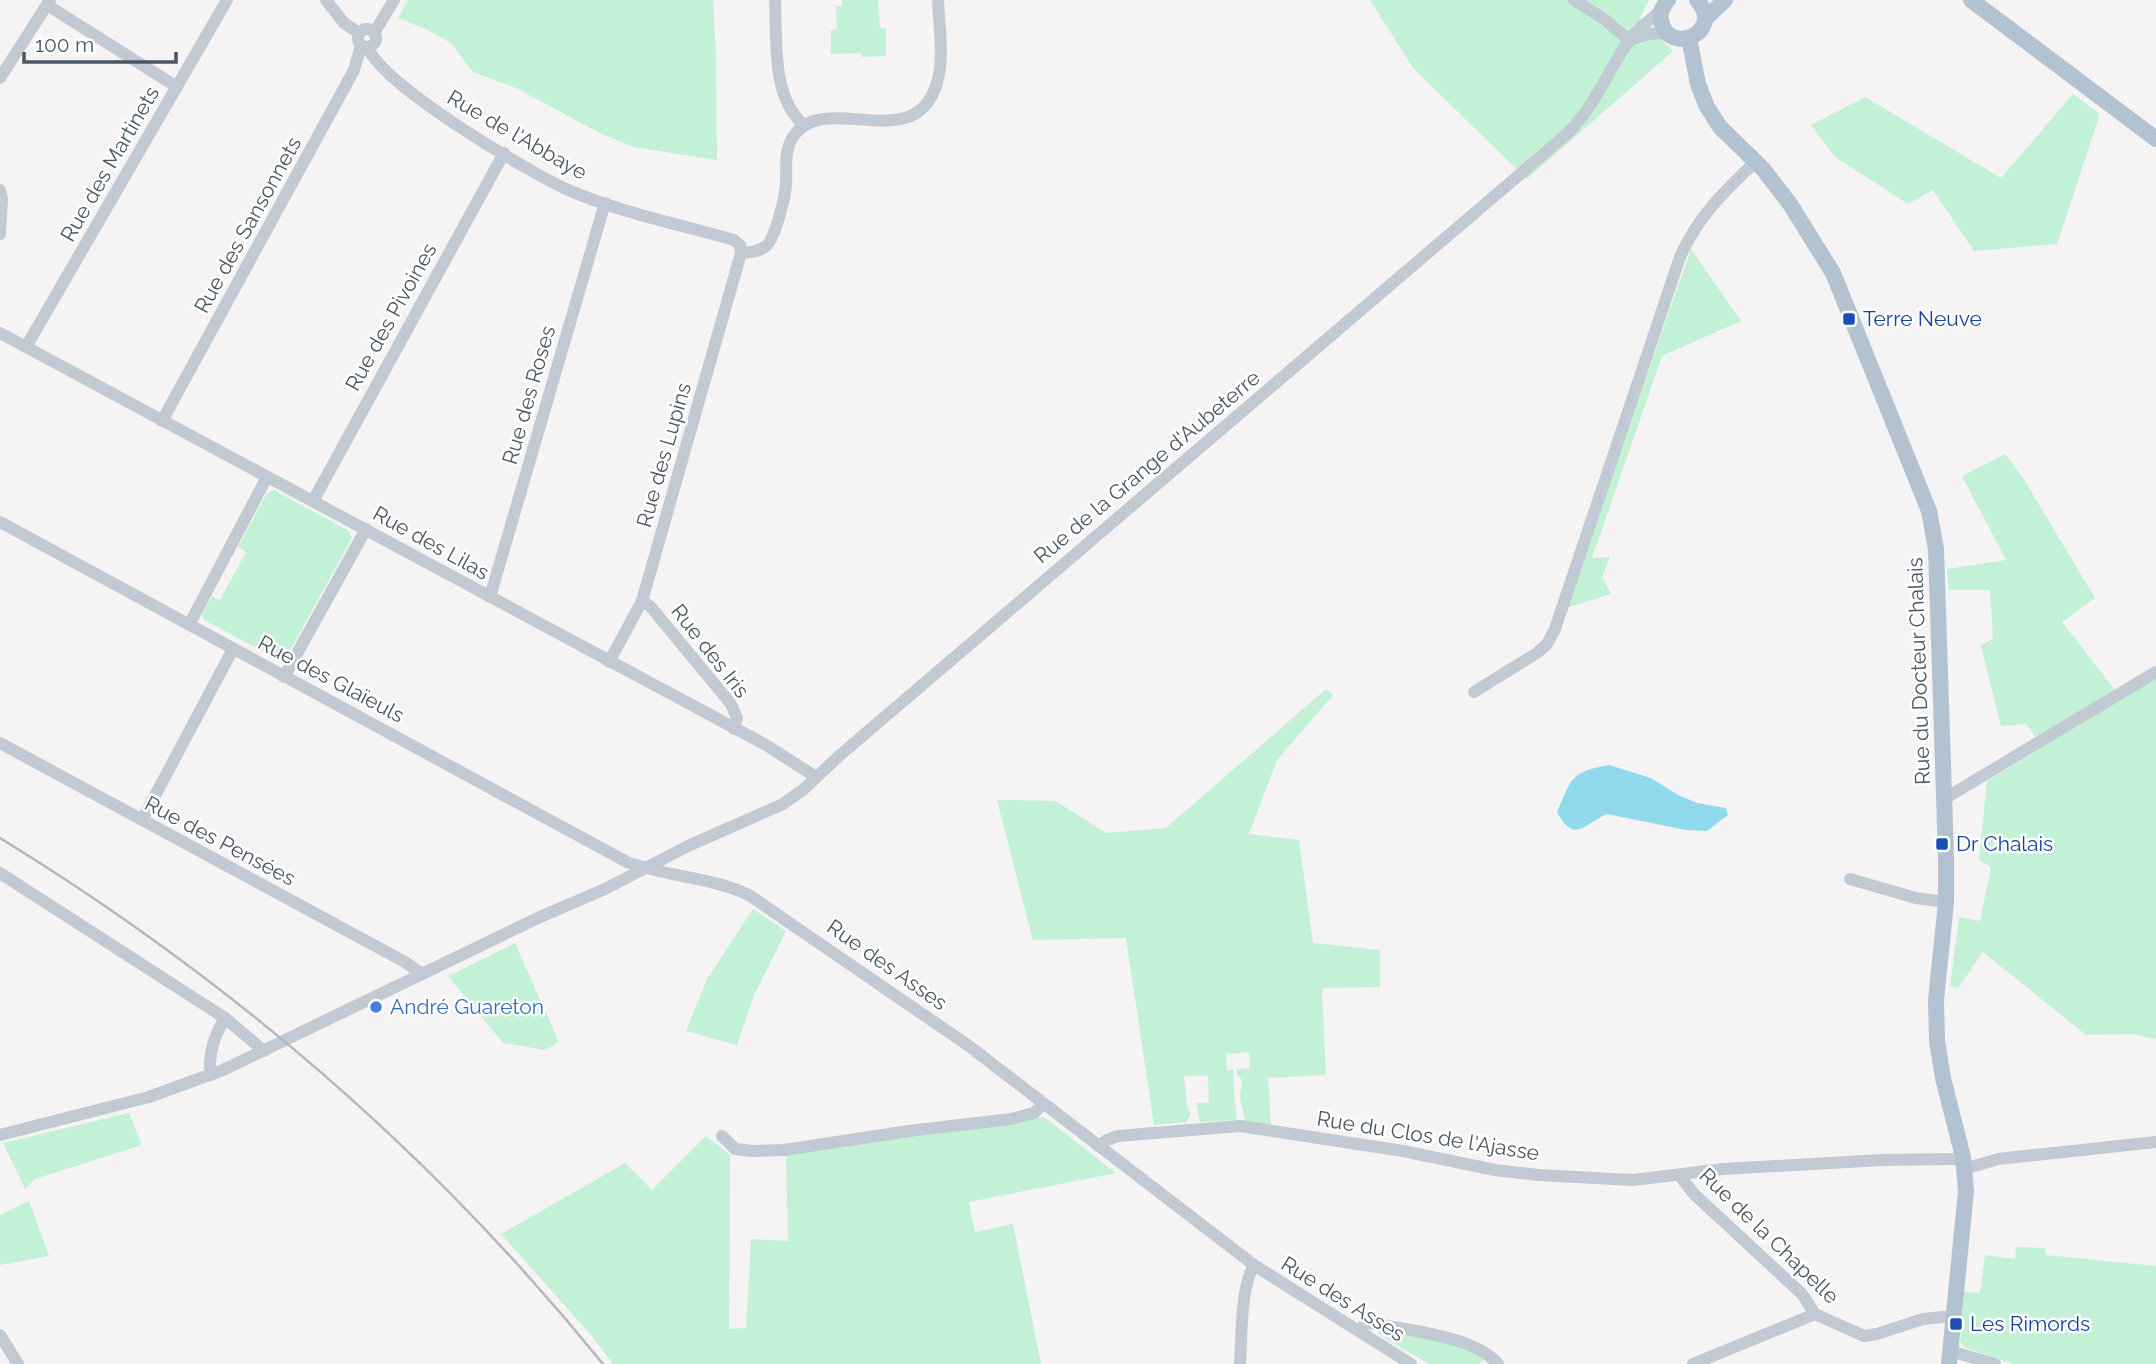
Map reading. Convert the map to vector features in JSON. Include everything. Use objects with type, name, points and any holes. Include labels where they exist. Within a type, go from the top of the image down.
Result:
[{"type":"main road","points":[[1697,0],[1703,8],[1705,19]]},
{"type":"main road","points":[[1665,3],[1661,21],[1667,33],[1676,38],[1689,38],[1698,33],[1705,19],[1725,0]]},
{"type":"main road","points":[[1971,0],[2156,139]]},
{"type":"main road","name":"Rue du Docteur Chalais","points":[[1689,38],[1698,84],[1707,107],[1720,127],[1755,162],[1790,204],[1833,272],[1929,512],[1936,549],[1946,902],[1936,1000],[1937,1041],[1943,1078],[1964,1163],[1966,1191],[1950,1358]]},
{"type":"street","name":"Rue des Martinets","points":[[26,347],[227,0]]},
{"type":"street","name":"Rue de l'Abbaye","points":[[326,0],[363,42],[376,62],[426,105],[503,153],[565,188],[605,203],[734,240],[740,246],[741,253]]},
{"type":"street","points":[[363,42],[364,29],[374,33],[394,0]]},
{"type":"street","points":[[775,0],[780,85],[784,101],[792,115],[804,125]]},
{"type":"street","points":[[741,253],[759,251],[772,240],[786,188],[786,155],[796,133],[804,125],[816,120],[891,121],[909,116],[922,108],[931,97],[937,84],[939,68],[938,0]]},
{"type":"street","points":[[1574,0],[1604,19],[1629,40],[1647,34],[1667,33]]},
{"type":"street","points":[[0,78],[48,3],[177,87]]},
{"type":"street","name":"Rue de la Grange d'Aubeterre","points":[[644,868],[783,804],[804,789],[1196,449],[1567,134],[1594,102],[1629,40],[1640,27],[1651,21],[1665,3]]},
{"type":"street","points":[[1604,19],[1640,27]]},
{"type":"street","name":"Rue des Sansonnets","points":[[162,421],[354,70],[363,42]]},
{"type":"street","name":"Rue des Pivoines","points":[[313,501],[503,153]]},
{"type":"street","points":[[1474,692],[1537,653],[1547,644],[1555,629],[1680,257],[1691,233],[1706,211],[1755,162]]},
{"type":"street","points":[[0,190],[0,234]]},
{"type":"street","name":"Rue des Roses","points":[[489,597],[605,203]]},
{"type":"street","name":"Rue des Lupins","points":[[609,662],[642,601],[741,253]]},
{"type":"street","name":"Rue des Lilas","points":[[0,333],[797,763],[816,777]]},
{"type":"street","points":[[189,625],[267,477]]},
{"type":"street","name":"Rue des Glaïeuls","points":[[0,522],[627,862],[644,868]]},
{"type":"street","points":[[284,677],[366,529]]},
{"type":"street","name":"Rue des Iris","points":[[642,601],[650,606],[731,704],[737,718],[734,729]]},
{"type":"street","points":[[142,820],[233,649]]},
{"type":"street","points":[[1944,799],[2156,671]]},
{"type":"street","name":"Rue des Pensées","points":[[0,743],[405,962],[422,974]]},
{"type":"street","points":[[0,1135],[149,1097],[211,1074],[286,1041],[644,868]]},
{"type":"street","name":"Rue des Asses","points":[[644,868],[731,887],[749,895],[969,1046],[1254,1265],[1411,1364]]},
{"type":"street","points":[[0,873],[225,1018],[264,1051]]},
{"type":"street","points":[[1850,879],[1916,898],[1946,902]]},
{"type":"street","points":[[211,1074],[211,1053],[225,1018]]},
{"type":"street","points":[[722,1136],[735,1149],[752,1152],[784,1150],[1011,1119],[1034,1113],[1043,1104]]},
{"type":"street","name":"Rue du Clos de l'Ajasse","points":[[1098,1146],[1118,1136],[1240,1126],[1403,1151],[1495,1170],[1633,1180],[1723,1169],[1882,1160],[1953,1159],[1964,1163],[2156,1142]]},
{"type":"street","name":"Rue de la Chapelle","points":[[1680,1176],[1694,1194],[1802,1294],[1815,1314],[1864,1336],[1923,1319],[1953,1316]]},
{"type":"street","points":[[1240,1364],[1248,1276],[1254,1265]]},
{"type":"street","points":[[1693,1364],[1815,1314]]},
{"type":"street","points":[[1359,1331],[1365,1324],[1370,1324],[1454,1340],[1483,1350],[1498,1364]]},
{"type":"street","points":[[0,1335],[18,1364]]},
{"type":"street","points":[[1950,1358],[1994,1364]]},
{"type":"green space","points":[[408,0],[713,0],[717,160],[633,147],[598,132],[516,88],[473,72],[451,43],[398,18]]},
{"type":"green space","points":[[842,0],[878,0],[880,28],[886,28],[886,56],[831,54],[831,30],[837,29],[836,6],[842,6]]},
{"type":"green space","points":[[1370,0],[1649,0],[1640,18],[1673,51],[1527,179],[1413,68]]},
{"type":"green space","points":[[2073,94],[2100,114],[2057,244],[1974,251],[1933,190],[1908,204],[1835,157],[1811,125],[1865,97],[2001,178]]},
{"type":"green space","points":[[1691,249],[1741,321],[1662,356],[1592,558],[1610,557],[1602,577],[1611,594],[1566,608]]},
{"type":"green space","points":[[2005,454],[2023,478],[2095,598],[2062,622],[2115,690],[2036,738],[2026,724],[2001,726],[1981,645],[1993,639],[1990,590],[1949,590],[1947,569],[2006,560],[1962,476]]},
{"type":"green space","points":[[274,490],[349,531],[352,538],[287,656],[277,659],[204,620],[202,614],[212,596],[220,600],[246,552],[238,547],[267,493]]},
{"type":"green space","points":[[2156,678],[2156,1039],[2133,1034],[2086,1035],[1983,952],[1958,988],[1950,986],[1959,917],[1980,921],[1991,867],[1979,860],[1987,781]]},
{"type":"green space","points":[[1326,689],[1333,695],[1277,760],[1249,834],[1299,840],[1313,943],[1380,950],[1380,987],[1322,988],[1326,1075],[1268,1078],[1271,1125],[1245,1121],[1240,1099],[1242,1080],[1237,1075],[1237,1069],[1250,1068],[1249,1052],[1226,1054],[1227,1070],[1234,1070],[1237,1120],[1200,1122],[1196,1103],[1209,1103],[1208,1076],[1184,1076],[1187,1106],[1191,1114],[1186,1122],[1154,1125],[1126,938],[1033,940],[997,800],[1056,801],[1106,833],[1166,828]]},
{"type":"green space","points":[[753,909],[786,931],[754,995],[737,1045],[686,1031],[707,979]]},
{"type":"green space","points":[[515,943],[559,1042],[545,1050],[503,1043],[448,976]]},
{"type":"green space","points":[[129,1113],[142,1145],[35,1179],[25,1189],[3,1143]]},
{"type":"green space","points":[[1044,1117],[1116,1173],[969,1202],[975,1232],[1013,1224],[1041,1364],[613,1364],[591,1335],[501,1234],[625,1163],[652,1190],[706,1136],[730,1155],[729,1329],[746,1328],[751,1239],[788,1241],[786,1155]]},
{"type":"green space","points":[[29,1201],[49,1256],[0,1265],[0,1215]]},
{"type":"green space","points":[[2016,1247],[2045,1248],[2046,1255],[2156,1266],[2156,1364],[2013,1364],[1964,1347],[1960,1342],[1964,1292],[1980,1293],[1985,1255],[2015,1259]]},
{"type":"green space","points":[[1378,1328],[1458,1344],[1494,1364],[1488,1364],[1484,1360],[1479,1364],[1429,1364],[1385,1338],[1378,1333]]},
{"type":"water","points":[[1609,765],[1651,778],[1697,803],[1726,808],[1728,815],[1707,831],[1686,830],[1607,814],[1574,830],[1563,822],[1557,812],[1570,784],[1579,774]]},
{"type":"railway","points":[[0,838],[85,892],[167,950],[247,1011],[324,1075],[398,1142],[469,1213],[538,1287],[603,1364]]},
{"type":"place","name":"Terre Neuve","points":[[1849,319]]},
{"type":"place","name":"Dr Chalais","points":[[1942,844]]},
{"type":"place","name":"André Guareton","points":[[376,1007]]},
{"type":"place","name":"Les Rimords","points":[[1956,1324]]}]
